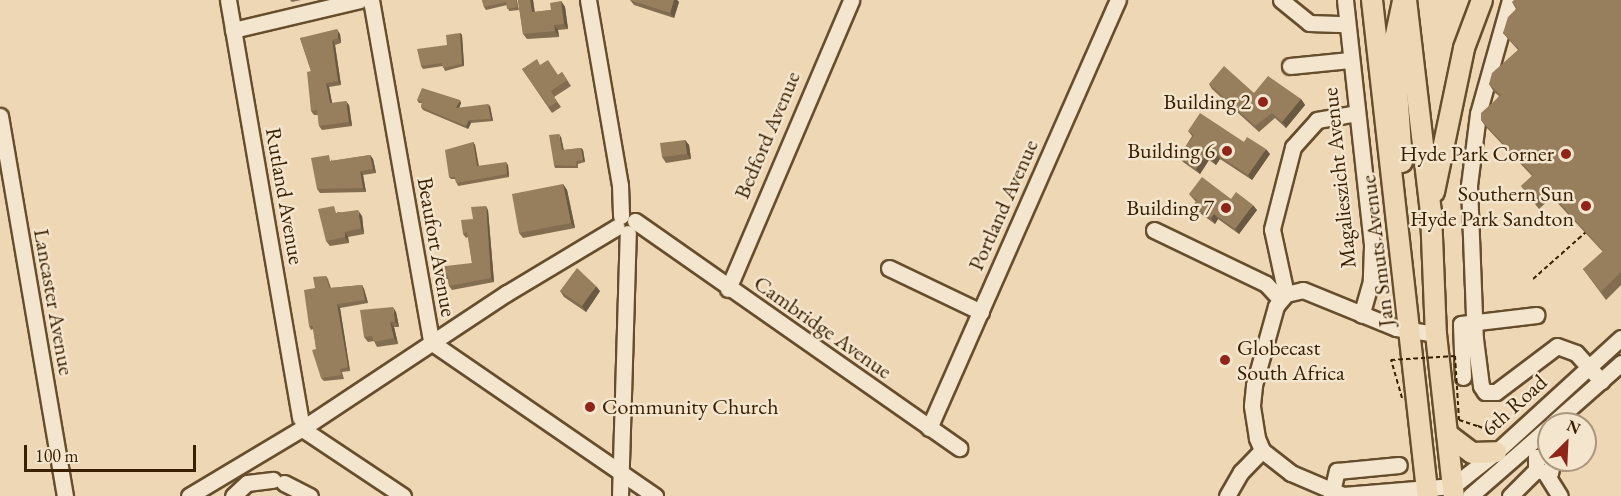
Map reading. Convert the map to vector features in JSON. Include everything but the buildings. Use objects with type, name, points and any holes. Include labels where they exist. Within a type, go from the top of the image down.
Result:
[{"type":"main road","name":"Jan Smuts Avenue","points":[[1372,0],[1411,332],[1438,492]]},
{"type":"main road","points":[[1405,0],[1394,44],[1407,297]]},
{"type":"main road","points":[[1405,0],[1431,212],[1436,334],[1447,434],[1438,492]]},
{"type":"main road","points":[[1431,212],[1464,48],[1482,0]]},
{"type":"main road","points":[[1438,492],[1432,422],[1441,388]]},
{"type":"main road","points":[[1447,434],[1472,453],[1503,446]]},
{"type":"street","name":"Rutland Avenue","points":[[228,0],[297,400],[305,422]]},
{"type":"street","points":[[233,30],[360,0]]},
{"type":"street","name":"Beaufort Avenue","points":[[371,0],[431,342],[655,496]]},
{"type":"street","points":[[588,0],[625,224],[620,496]]},
{"type":"street","name":"Bedford Avenue","points":[[728,289],[851,0]]},
{"type":"street","name":"Portland Avenue","points":[[929,428],[1118,0]]},
{"type":"street","points":[[1281,0],[1309,23],[1346,24]]},
{"type":"street","name":"Magalieszicht Avenue","points":[[1345,0],[1373,267],[1361,315]]},
{"type":"street","points":[[1510,0],[1478,114],[1469,185],[1474,321],[1483,390],[1493,393],[1557,346],[1576,353],[1601,381]]},
{"type":"street","points":[[1290,66],[1350,60]]},
{"type":"street","points":[[1356,113],[1317,120],[1290,156],[1272,229],[1283,296],[1268,328],[1254,385],[1253,422],[1262,450],[1291,473],[1338,495],[1438,492]]},
{"type":"street","name":"Lancaster Avenue","points":[[0,116],[64,496]]},
{"type":"street","points":[[201,493],[305,422],[431,342],[625,224]]},
{"type":"street","name":"Cambridge Avenue","points":[[625,224],[662,242],[959,448]]},
{"type":"street","points":[[1154,230],[1266,284],[1283,296],[1311,292],[1361,315],[1411,332],[1436,334]]},
{"type":"street","points":[[889,268],[981,312]]},
{"type":"street","points":[[1463,377],[1459,328],[1465,321],[1536,315]]},
{"type":"street","name":"6th Road","points":[[1438,492],[1503,446],[1621,338]]},
{"type":"street","name":"6th Road","points":[[1566,412],[1621,363]]},
{"type":"street","points":[[305,422],[329,445],[403,496]]},
{"type":"street","points":[[1227,496],[1241,472],[1262,450]]},
{"type":"street","name":"6th Road","points":[[1470,496],[1537,462]]},
{"type":"street","points":[[1338,495],[1333,474],[1339,470],[1399,465]]},
{"type":"street","points":[[1510,496],[1537,466]]},
{"type":"street","points":[[1548,472],[1560,496]]},
{"type":"street","points":[[233,496],[247,483],[279,482],[310,496]]},
{"type":"path","points":[[1533,279],[1595,224]]},
{"type":"path","points":[[1402,398],[1391,360],[1455,356],[1459,420],[1478,426],[1503,446]]},
{"type":"place","name":"Building 2","points":[[1263,102]]},
{"type":"place","name":"Building 6","points":[[1227,151]]},
{"type":"place","name":"Hyde Park Corner","points":[[1566,154]]},
{"type":"place","name":"Southern Sun Hyde Park Sandton","points":[[1586,206]]},
{"type":"place","name":"Building 7","points":[[1226,208]]},
{"type":"place","name":"Globecast South Africa","points":[[1225,360]]},
{"type":"place","name":"Community Church","points":[[590,407]]}]
